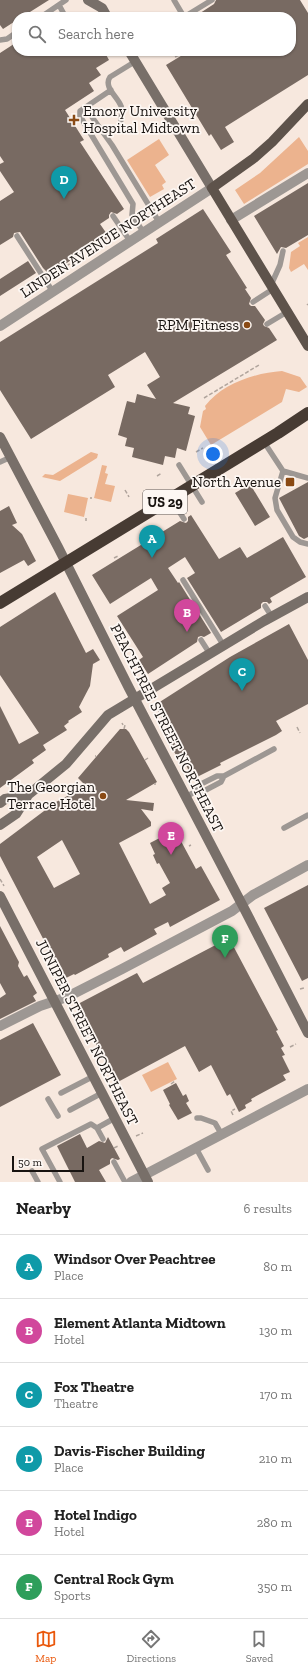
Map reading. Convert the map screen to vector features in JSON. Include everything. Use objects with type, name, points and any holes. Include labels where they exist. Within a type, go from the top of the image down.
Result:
[{"type":"highway","name":"US 29","points":[[0,603],[264,442],[308,413]]},
{"type":"main road","points":[[88,0],[101,4]]},
{"type":"main road","points":[[132,56],[308,346]]},
{"type":"main road","points":[[212,188],[254,158],[272,142],[308,104]]},
{"type":"main road","name":"PEACHTREE STREET NORTHEAST","points":[[0,437],[66,562],[135,699],[308,1033]]},
{"type":"main road","points":[[0,825],[16,814],[28,795],[66,764],[108,715],[308,597]]},
{"type":"main road","points":[[0,803],[5,799],[28,795]]},
{"type":"main road","name":"JUNIPER STREET NORTHEAST","points":[[0,896],[147,1178]]},
{"type":"street","points":[[231,220],[258,207],[308,173]]},
{"type":"street","name":"LINDEN AVENUE NORTHEAST","points":[[0,326],[212,188]]},
{"type":"street","points":[[0,1026],[40,1006],[73,994],[232,911],[274,883],[308,865]]},
{"type":"street","points":[[131,1182],[147,1178],[196,1148],[308,1089]]},
{"type":"lane","points":[[48,12],[66,0]]},
{"type":"lane","points":[[174,0],[181,12]]},
{"type":"lane","points":[[192,12],[212,0]]},
{"type":"lane","points":[[59,5],[63,12]]},
{"type":"lane","points":[[0,40],[7,39],[12,36]]},
{"type":"lane","points":[[120,120],[121,107],[108,86],[108,81],[110,77],[136,61]]},
{"type":"lane","points":[[111,90],[80,111],[80,116],[133,204],[132,215],[144,232]]},
{"type":"lane","points":[[92,117],[112,146],[159,222]]},
{"type":"lane","points":[[113,216],[130,241]]},
{"type":"lane","points":[[17,236],[53,292]]},
{"type":"lane","points":[[253,302],[272,287],[280,265],[282,251]]},
{"type":"lane","points":[[267,324],[287,312]]},
{"type":"lane","points":[[264,442],[283,471],[308,478]]},
{"type":"lane","points":[[0,462],[10,457]]},
{"type":"lane","points":[[179,465],[202,502]]},
{"type":"lane","points":[[283,471],[275,498],[277,510],[293,537],[300,542],[308,544]]},
{"type":"lane","points":[[171,499],[184,519]]},
{"type":"lane","points":[[183,580],[224,646]]},
{"type":"lane","points":[[265,606],[272,617]]},
{"type":"lane","points":[[201,640],[210,654]]},
{"type":"lane","points":[[185,796],[197,791],[199,785],[217,776],[224,776],[274,749]]},
{"type":"lane","points":[[284,828],[308,815]]},
{"type":"lane","points":[[61,1093],[94,1076]]},
{"type":"lane","points":[[70,1110],[102,1093]]},
{"type":"lane","points":[[48,1099],[58,1116]]},
{"type":"lane","points":[[96,1128],[115,1118]]},
{"type":"lane","points":[[196,1118],[201,1118],[215,1123],[222,1135]]},
{"type":"lane","points":[[60,1182],[42,1149],[90,1124],[96,1128],[103,1139]]},
{"type":"lane","points":[[196,1148],[208,1170]]},
{"type":"lane","points":[[114,1162],[125,1182]]},
{"type":"lane","points":[[32,1171],[38,1182]]},
{"type":"path","points":[[96,251],[94,248],[100,243]]},
{"type":"path","points":[[60,274],[58,271],[66,265],[74,261],[75,264]]},
{"type":"path","points":[[204,398],[258,365]]},
{"type":"path","points":[[196,452],[203,448]]},
{"type":"path","points":[[157,476],[162,473]]},
{"type":"path","points":[[124,490],[129,497]]},
{"type":"path","points":[[148,537],[154,534]]},
{"type":"path","points":[[114,558],[118,556]]},
{"type":"path","points":[[123,724],[124,729]]},
{"type":"path","points":[[297,726],[300,733]]},
{"type":"path","points":[[300,990],[304,988]]},
{"type":"path","points":[[290,1047],[296,1044]]},
{"type":"path","points":[[171,1084],[175,1082]]},
{"type":"path","points":[[233,1115],[231,1112],[235,1109]]},
{"type":"shaded area","points":[[299,137],[308,151],[308,164],[244,204],[235,190],[260,173]]},
{"type":"shaded area","points":[[159,139],[169,155],[155,165],[166,182],[162,185],[164,189],[150,197],[127,160]]},
{"type":"shaded area","points":[[308,237],[308,270],[304,264],[291,272],[289,268],[291,252],[300,246],[298,243]]},
{"type":"shaded area","points":[[282,371],[300,377],[307,387],[299,392],[286,389],[282,402],[211,445],[200,427],[203,411],[206,409],[205,406],[212,398],[239,381],[261,374]]},
{"type":"shaded area","points":[[91,452],[98,454],[97,458],[60,481],[42,477],[45,474],[53,475]]},
{"type":"shaded area","points":[[102,465],[107,466],[105,473],[108,474],[105,484],[115,486],[111,502],[94,498]]},
{"type":"shaded area","points":[[68,494],[88,498],[84,517],[64,512]]},
{"type":"shaded area","points":[[168,1062],[177,1079],[151,1092],[142,1075]]},
{"type":"building","points":[[0,0],[49,0],[30,12],[12,12],[12,23],[3,29],[0,25]]},
{"type":"building","points":[[216,0],[300,0],[308,13],[308,75],[225,127],[234,142],[221,150],[211,134],[209,136],[166,65],[181,56],[296,56],[296,12],[202,12],[214,4]]},
{"type":"building","points":[[12,45],[12,56],[107,56],[109,60],[96,68],[101,75],[89,83],[94,91],[65,110],[84,140],[80,142],[124,209],[117,214],[111,212],[109,218],[100,224],[109,237],[91,249],[90,247],[49,274],[43,268],[20,232],[14,233],[13,237],[0,245],[0,201],[14,192],[0,171],[0,164],[4,162],[0,156],[0,53]]},
{"type":"building","points":[[308,183],[308,235],[286,248],[281,247],[277,254],[254,216]]},
{"type":"building","points":[[203,209],[231,252],[226,255],[247,288],[245,289],[251,298],[249,304],[251,306],[255,306],[265,320],[263,324],[264,326],[269,328],[277,340],[173,403],[190,407],[188,414],[195,416],[186,451],[177,448],[175,458],[165,456],[163,465],[132,457],[134,448],[125,446],[127,438],[118,435],[127,401],[135,403],[137,394],[156,399],[147,385],[160,377],[145,352],[108,375],[115,387],[31,439],[0,390],[0,342],[158,243],[156,239]]},
{"type":"building","points":[[28,261],[36,273],[0,296],[0,279]]},
{"type":"building","points":[[308,482],[308,537],[304,539],[299,536],[279,498]]},
{"type":"building","points":[[250,484],[270,517],[255,526],[235,493]]},
{"type":"building","points":[[9,506],[17,523],[12,525],[22,534],[36,561],[28,566],[24,560],[0,573],[0,511]]},
{"type":"building","points":[[191,515],[219,559],[240,547],[247,558],[283,537],[306,577],[270,598],[272,602],[269,604],[267,602],[263,602],[261,604],[261,608],[221,632],[187,578],[195,573],[185,557],[168,568],[178,583],[179,582],[211,633],[204,637],[198,637],[197,642],[148,674],[139,660],[143,657],[117,616],[158,590],[151,578],[110,604],[92,575],[180,521],[186,523],[188,521],[188,517]]},
{"type":"building","points":[[55,592],[86,653],[93,649],[100,660],[93,664],[90,686],[79,707],[82,712],[68,721],[69,722],[64,726],[67,730],[43,745],[46,750],[32,760],[34,763],[0,788],[0,706],[19,744],[39,733],[0,675],[0,627]]},
{"type":"building","points":[[289,624],[308,660],[308,704],[276,721],[282,731],[276,735],[220,763],[221,765],[193,779],[181,755],[177,757],[169,742],[173,740],[155,705],[230,657]]},
{"type":"building","points":[[120,729],[126,729],[157,782],[126,800],[154,803],[153,811],[141,809],[151,822],[151,826],[119,843],[150,904],[166,895],[162,888],[170,883],[159,863],[157,864],[153,855],[155,854],[150,843],[175,830],[196,869],[201,866],[220,900],[170,927],[168,922],[154,929],[157,934],[124,952],[121,947],[108,954],[109,957],[75,975],[74,974],[66,978],[63,977],[0,856],[0,844],[56,802],[86,786],[78,778]],"holes":[[[62,840],[80,874],[54,888],[37,857]]]},
{"type":"building","points":[[308,885],[308,978],[302,981],[264,908]]},
{"type":"building","points":[[0,926],[19,962],[18,966],[24,977],[27,975],[37,993],[33,996],[36,1001],[0,1019],[0,998],[6,994],[0,983]]},
{"type":"building","points":[[229,938],[278,1030],[276,1031],[284,1046],[281,1048],[285,1055],[282,1056],[290,1072],[283,1075],[286,1080],[251,1099],[252,1101],[245,1105],[246,1108],[239,1112],[230,1094],[227,1096],[211,1065],[199,1072],[185,1046],[116,1083],[76,1005],[137,973],[143,983]]},
{"type":"building","points":[[33,1023],[61,1075],[0,1107],[0,1040]]},
{"type":"building","points":[[176,1083],[183,1096],[186,1094],[189,1101],[186,1103],[192,1113],[178,1120],[169,1105],[170,1104],[163,1090]]},
{"type":"building","points":[[80,1134],[87,1148],[99,1141],[105,1143],[108,1137],[120,1159],[118,1160],[112,1158],[110,1160],[110,1164],[99,1170],[106,1182],[75,1182],[57,1146]]},
{"type":"place","name":"Emory University Hospital Midtown","points":[[74,120]]},
{"type":"place","name":"Davis-Fischer Building","points":[[64,199]]},
{"type":"place","name":"RPM Fitness","points":[[247,325]]},
{"type":"place","name":"North Avenue","points":[[290,482]]},
{"type":"place","name":"Windsor Over Peachtree","points":[[152,558]]},
{"type":"place","name":"Element Atlanta Midtown","points":[[187,632]]},
{"type":"place","name":"Fox Theatre","points":[[242,691]]},
{"type":"place","name":"The Georgian Terrace Hotel","points":[[103,796]]},
{"type":"place","name":"Hotel Indigo","points":[[171,855]]},
{"type":"place","name":"Central Rock Gym","points":[[225,958]]}]
